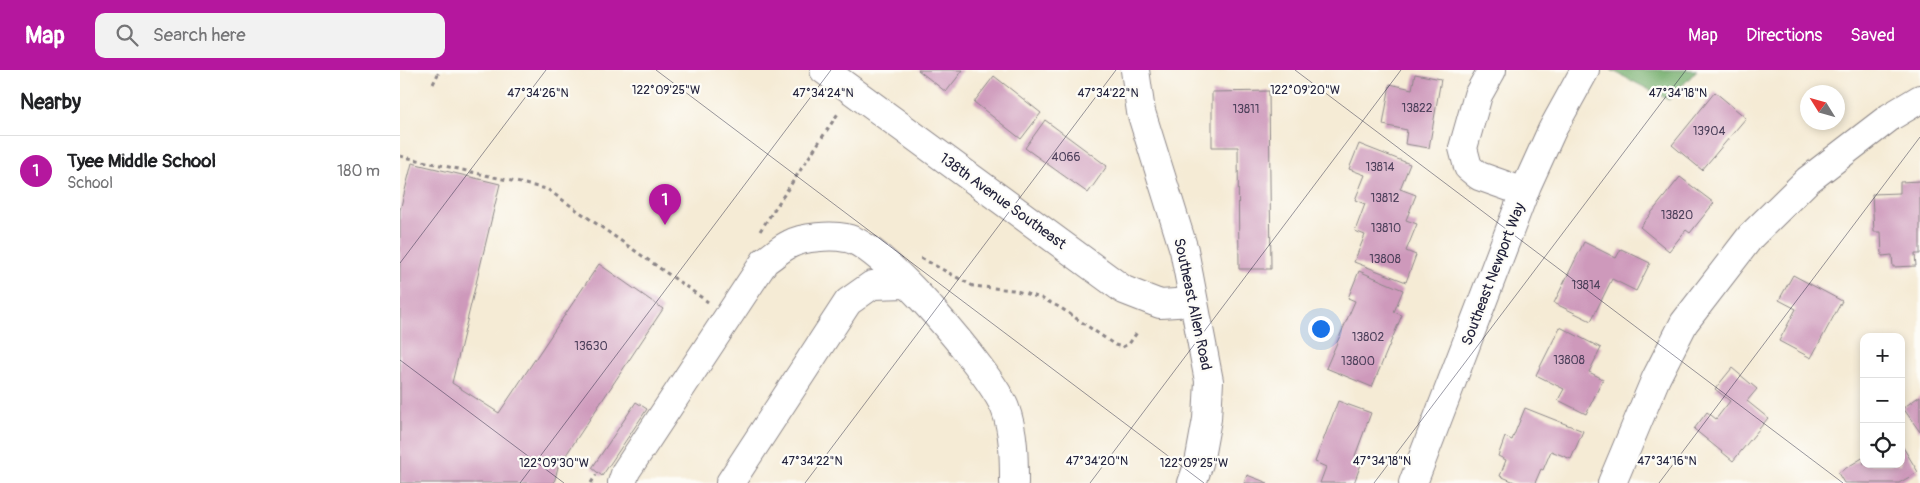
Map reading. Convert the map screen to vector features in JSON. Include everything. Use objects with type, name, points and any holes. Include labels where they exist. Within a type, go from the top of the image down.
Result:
[{"type":"street","name":"138th Avenue Southeast","points":[[824,70],[1124,290],[1160,304],[1192,302]]},
{"type":"street","name":"Southeast Allen Road","points":[[1135,70],[1140,112],[1184,250],[1192,302],[1209,381],[1207,419],[1199,463],[1192,483]]},
{"type":"street","points":[[1492,70],[1478,95],[1463,148],[1468,167],[1479,176],[1524,192]]},
{"type":"street","name":"Southeast Newport Way","points":[[1413,483],[1524,192],[1552,130],[1585,70]]},
{"type":"street","points":[[1612,483],[1656,378],[1684,323],[1751,236],[1808,180],[1890,117],[1920,99]]},
{"type":"street","points":[[622,483],[626,471],[765,261],[791,243],[821,237],[848,238],[875,252],[923,299],[988,378],[1005,408],[1014,450],[1014,483]]},
{"type":"street","points":[[730,483],[848,302],[872,285],[907,284]]},
{"type":"path","points":[[433,84],[440,70]]},
{"type":"path","points":[[757,234],[830,125]]},
{"type":"path","points":[[400,156],[546,189],[711,304]]},
{"type":"path","points":[[918,256],[973,286],[1006,289],[1041,298],[1061,308],[1115,345],[1122,347],[1129,344],[1138,332]]},
{"type":"green space","points":[[1611,70],[1697,70],[1669,100]]},
{"type":"building","points":[[918,70],[963,70],[946,92]]},
{"type":"building","points":[[1415,74],[1441,79],[1429,148],[1405,144],[1407,130],[1383,125],[1390,84],[1412,89]]},
{"type":"building","points":[[994,76],[1041,113],[1021,139],[974,102]]},
{"type":"building","points":[[1269,91],[1271,269],[1239,269],[1238,147],[1212,147],[1212,92]]},
{"type":"building","points":[[1715,92],[1746,118],[1702,170],[1672,145]]},
{"type":"building","points":[[1045,120],[1107,166],[1088,193],[1025,148]]},
{"type":"building","points":[[1359,144],[1410,164],[1400,189],[1416,195],[1406,220],[1417,224],[1406,251],[1416,255],[1406,282],[1354,262],[1365,235],[1355,231],[1365,204],[1355,200],[1365,175],[1349,169]]},
{"type":"building","points":[[412,163],[500,184],[452,383],[499,413],[599,264],[663,309],[558,467],[554,483],[400,483],[400,210]]},
{"type":"building","points":[[1680,177],[1714,203],[1690,233],[1686,230],[1669,251],[1640,227]]},
{"type":"building","points":[[1920,181],[1920,254],[1915,254],[1916,266],[1893,267],[1892,255],[1882,256],[1881,232],[1874,232],[1872,194],[1900,193],[1900,182]]},
{"type":"building","points":[[1584,242],[1616,258],[1621,249],[1650,263],[1636,291],[1612,279],[1591,321],[1554,303]]},
{"type":"building","points":[[1359,271],[1403,290],[1394,312],[1402,315],[1372,387],[1326,368],[1355,301],[1348,298]]},
{"type":"building","points":[[1793,275],[1842,301],[1811,358],[1779,341],[1796,309],[1779,300]]},
{"type":"building","points":[[1560,327],[1601,348],[1589,372],[1603,379],[1586,414],[1558,400],[1564,389],[1536,375]]},
{"type":"building","points":[[1732,368],[1757,389],[1747,401],[1768,418],[1733,461],[1694,429],[1707,412],[1716,419],[1730,401],[1715,389]]},
{"type":"building","points":[[1920,396],[1920,432],[1905,411],[1905,407]]},
{"type":"building","points":[[1338,401],[1371,413],[1355,456],[1363,459],[1354,483],[1320,483],[1326,467],[1315,462]]},
{"type":"building","points":[[636,402],[647,409],[602,476],[592,468]]},
{"type":"building","points":[[1525,408],[1583,431],[1571,459],[1551,451],[1535,483],[1517,483],[1500,476],[1506,460],[1498,456],[1505,437],[1512,440]]},
{"type":"building","points":[[1905,451],[1918,472],[1899,483],[1844,483],[1838,473],[1860,459],[1860,468],[1905,468]]},
{"type":"building","points":[[1247,475],[1268,483],[1244,483]]},
{"type":"place","name":"Tyee Middle School","points":[[665,225]]}]
